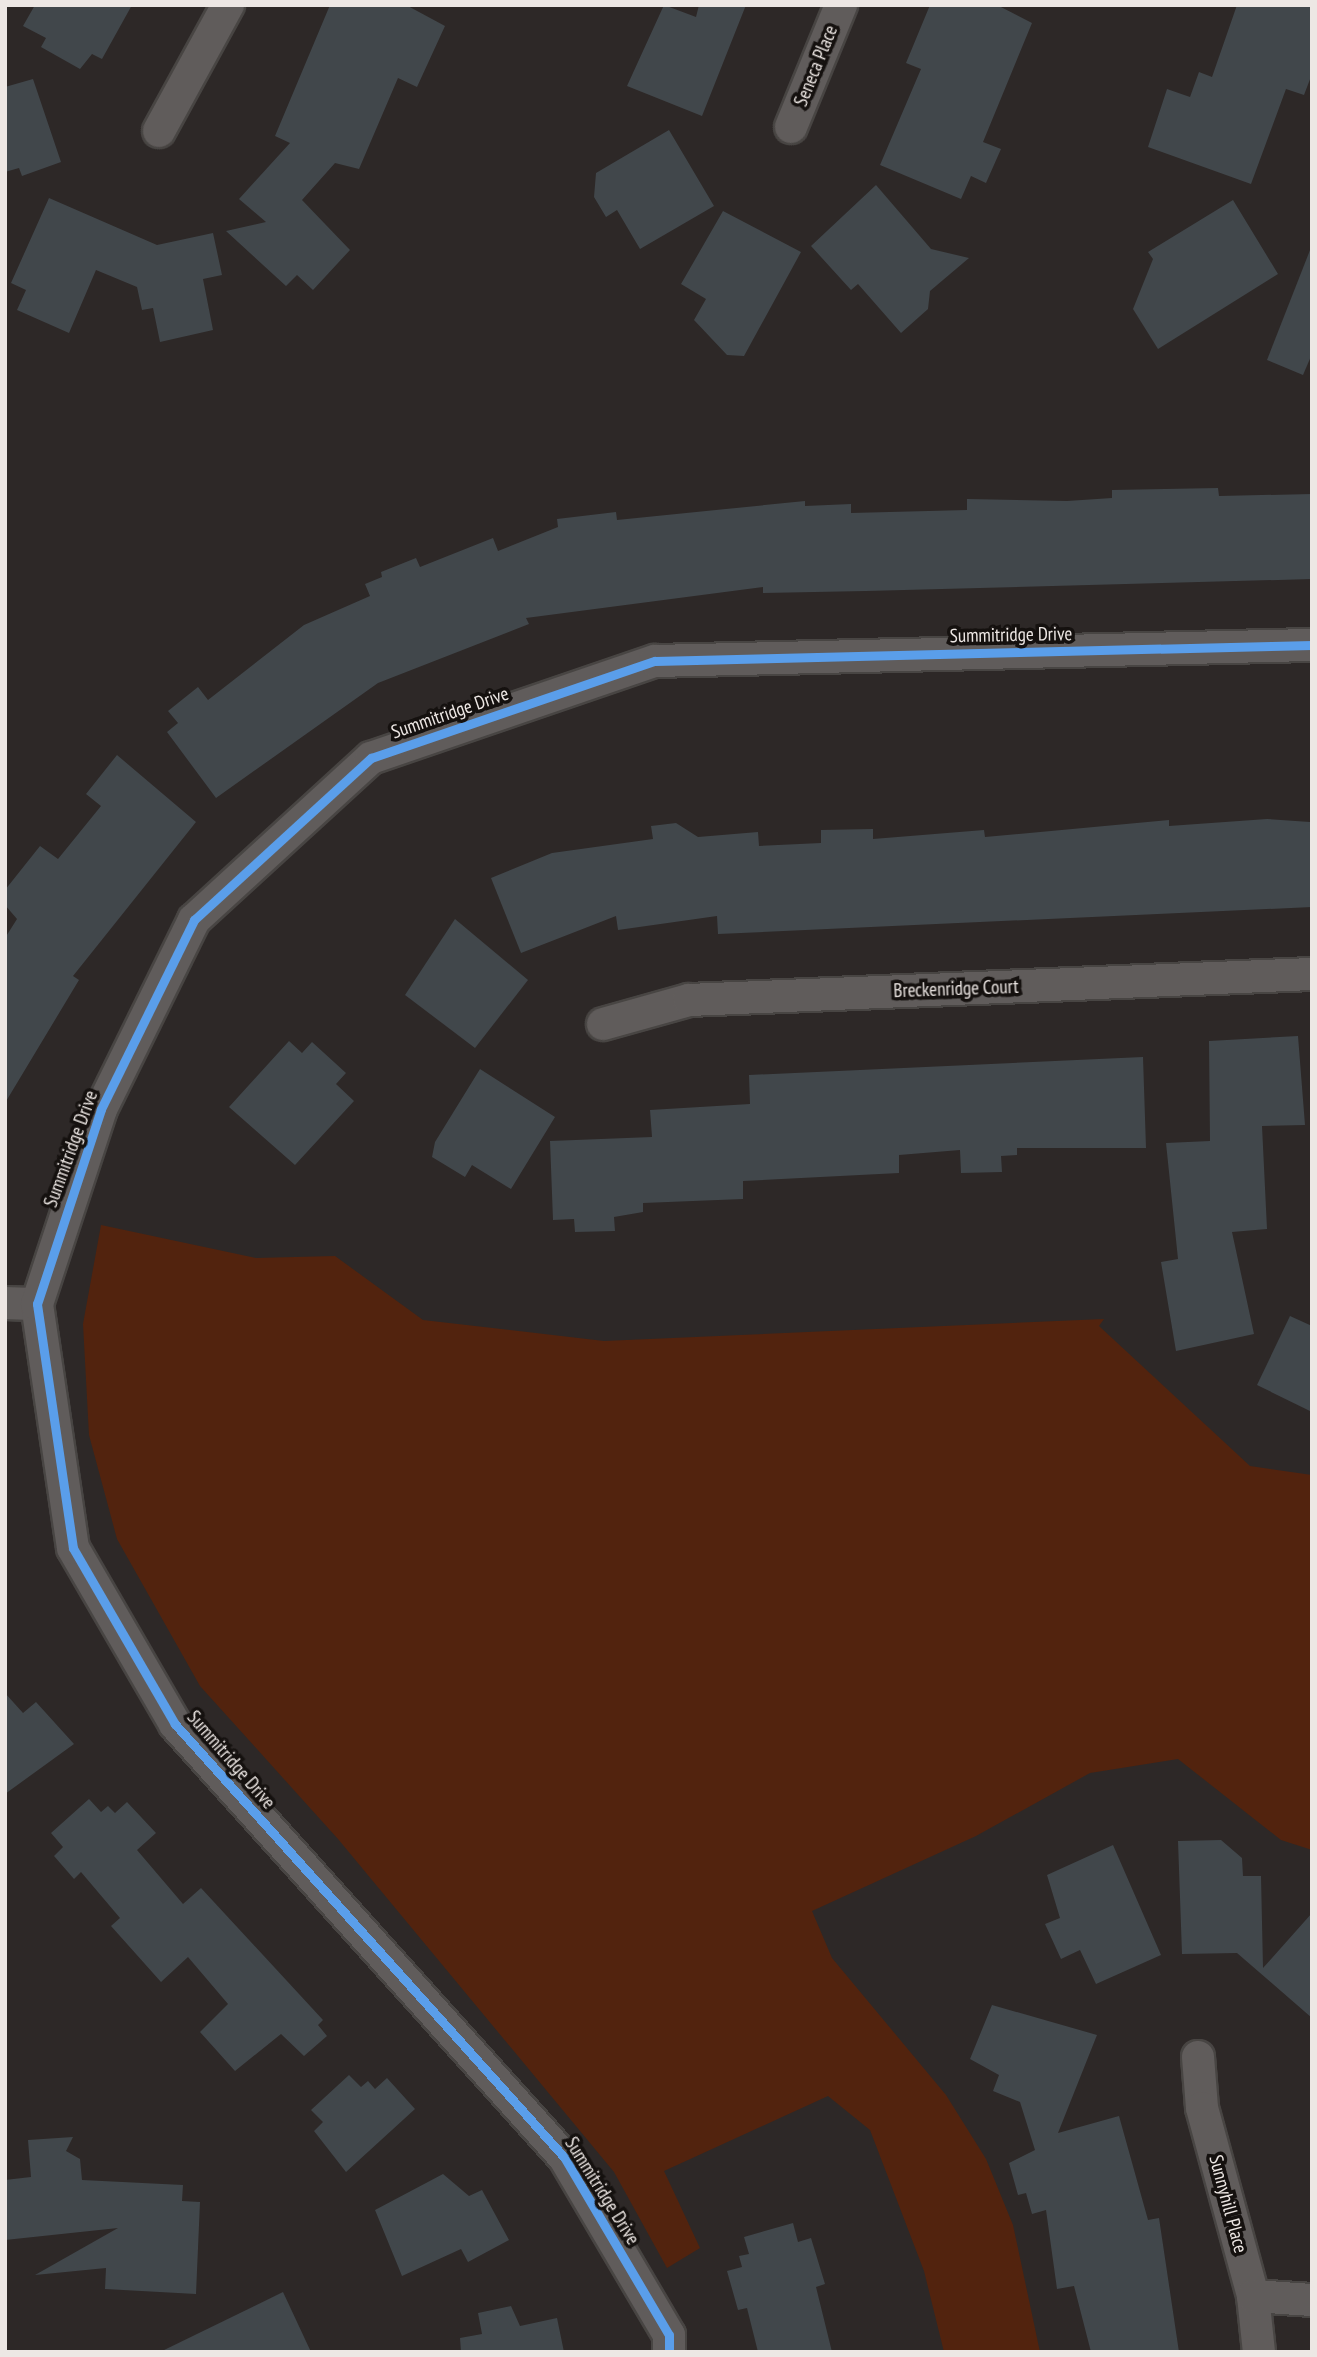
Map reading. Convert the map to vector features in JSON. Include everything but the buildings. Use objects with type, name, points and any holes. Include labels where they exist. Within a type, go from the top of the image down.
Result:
[{"type":"street","points":[[159,131],[228,5]]},
{"type":"street","name":"Seneca Place","points":[[791,127],[841,5]]},
{"type":"street","name":"Summitridge Drive","points":[[669,2352],[668,2335],[564,2157],[175,1724],[73,1548],[37,1304],[101,1109],[194,920],[370,758],[655,661],[1312,645]]},
{"type":"street","name":"Breckenridge Court","points":[[603,1024],[689,1000],[1312,974]]},
{"type":"street","points":[[5,1303],[37,1304]]},
{"type":"street","name":"Sunnyhill Place","points":[[1198,2057],[1202,2108],[1253,2296],[1259,2352]]},
{"type":"street","points":[[1253,2296],[1312,2300]]},
{"type":"shaded area","points":[[101,1225],[256,1258],[335,1256],[423,1320],[604,1341],[1104,1319],[1099,1326],[1250,1466],[1312,1475],[1312,1850],[1281,1840],[1178,1759],[1090,1773],[976,1836],[812,1911],[832,1958],[946,2095],[986,2159],[1013,2225],[1040,2352],[944,2352],[924,2271],[870,2130],[828,2096],[664,2171],[700,2248],[667,2268],[614,2172],[338,1839],[200,1686],[117,1539],[89,1435],[83,1324]]},
{"type":"cycle path","points":[[669,2352],[669,2335],[564,2157],[175,1724],[73,1548],[37,1304],[101,1109],[194,920],[371,758],[655,661],[1312,645]]}]
